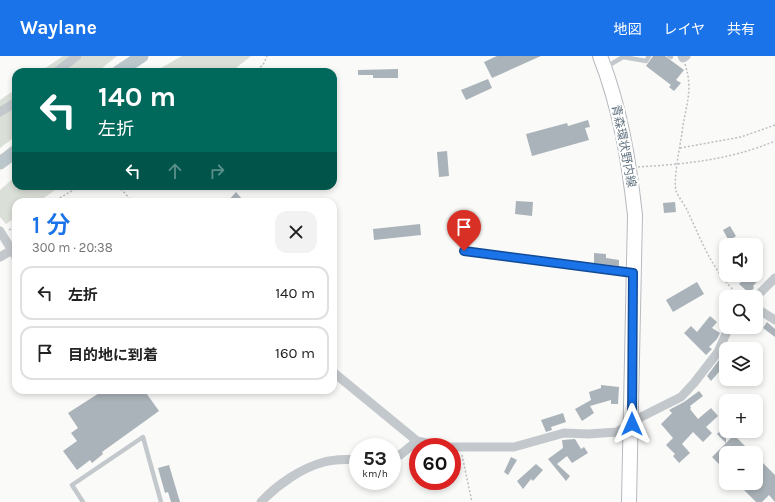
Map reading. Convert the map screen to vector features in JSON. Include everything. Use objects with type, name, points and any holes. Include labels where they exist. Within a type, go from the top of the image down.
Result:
[{"type":"main road","name":"青森環状野内線","points":[[603,62],[615,100],[630,168],[635,215],[632,424],[629,502]]},
{"type":"street","points":[[61,68],[77,56]]},
{"type":"street","points":[[0,112],[12,104]]},
{"type":"street","points":[[0,231],[12,251]]},
{"type":"street","points":[[0,257],[12,254]]},
{"type":"street","points":[[763,290],[775,278]]},
{"type":"street","points":[[763,312],[775,320]]},
{"type":"street","points":[[461,448],[514,447],[564,433],[588,434],[618,432],[641,417],[681,397],[718,352],[726,334]]},
{"type":"street","points":[[337,375],[413,438]]},
{"type":"street","points":[[401,454],[409,448]]},
{"type":"street","points":[[261,502],[285,482],[310,468],[324,462],[349,460]]},
{"type":"lane","points":[[603,62],[623,57],[646,61],[649,56]]},
{"type":"lane","points":[[464,251],[633,273]]},
{"type":"lane","points":[[83,502],[72,485],[143,437],[162,502]]},
{"type":"path","points":[[259,68],[263,65],[267,56]]},
{"type":"path","points":[[684,56],[690,79],[690,85],[680,148],[676,190],[700,242],[726,284],[733,290]]},
{"type":"path","points":[[680,148],[740,137],[775,125]]},
{"type":"path","points":[[630,168],[678,164],[737,155],[775,141]]},
{"type":"path","points":[[60,198],[73,190]]},
{"type":"path","points":[[122,190],[129,198]]},
{"type":"path","points":[[461,465],[472,502]]},
{"type":"shaded area","points":[[63,56],[117,56],[102,68],[46,68]]},
{"type":"shaded area","points":[[182,56],[251,56],[236,68],[161,68]]},
{"type":"shaded area","points":[[12,92],[12,139],[0,148],[0,100]]},
{"type":"shaded area","points":[[12,180],[12,190],[55,190],[44,198],[12,198],[12,220],[6,224],[0,217],[0,190]]},
{"type":"building","points":[[497,56],[541,56],[492,78],[484,62]]},
{"type":"building","points":[[653,56],[665,56],[684,70],[676,80],[681,83],[674,91],[669,87],[671,85],[646,66]]},
{"type":"building","points":[[398,69],[398,78],[373,78],[373,75],[358,75],[358,70]]},
{"type":"building","points":[[488,79],[492,88],[466,100],[461,90]]},
{"type":"building","points":[[588,120],[590,127],[585,128],[589,140],[532,156],[526,134],[567,123],[568,126]]},
{"type":"building","points":[[447,151],[449,176],[439,177],[437,152]]},
{"type":"building","points":[[236,192],[241,198],[231,198]]},
{"type":"building","points":[[516,201],[533,202],[532,216],[515,214]]},
{"type":"building","points":[[675,202],[676,212],[664,213],[663,203]]},
{"type":"building","points":[[420,224],[421,235],[374,240],[373,229]]},
{"type":"building","points":[[730,226],[736,236],[733,238],[727,238],[723,230]]},
{"type":"building","points":[[594,253],[606,254],[606,258],[619,260],[619,266],[594,263]]},
{"type":"building","points":[[697,282],[704,294],[673,312],[666,300]]},
{"type":"building","points":[[741,282],[757,282],[752,290],[746,290],[739,284]]},
{"type":"building","points":[[710,316],[717,322],[712,328],[720,334],[709,347],[712,349],[706,355],[684,333],[691,326],[697,332]]},
{"type":"building","points":[[767,322],[775,329],[775,337],[763,328]]},
{"type":"building","points":[[719,360],[719,372],[711,381],[707,376]]},
{"type":"building","points":[[601,385],[619,387],[618,404],[611,404],[611,400],[590,406],[594,413],[582,421],[575,409],[591,400],[589,392],[601,388]]},
{"type":"building","points":[[699,391],[703,396],[690,406],[690,409],[698,419],[711,408],[718,416],[706,427],[712,433],[703,442],[693,432],[682,444],[690,453],[679,463],[673,456],[675,454],[666,445],[673,438],[661,424],[672,413],[669,410],[684,402]]},
{"type":"building","points":[[98,394],[147,394],[159,411],[102,452],[103,454],[92,463],[90,460],[77,470],[63,451],[77,441],[71,433],[78,428],[68,413]]},
{"type":"building","points":[[563,413],[566,422],[551,427],[552,430],[546,432],[541,420]]},
{"type":"building","points":[[721,438],[726,438],[726,443]]},
{"type":"building","points":[[731,438],[737,438],[745,446],[723,446]]},
{"type":"building","points":[[575,439],[581,449],[584,447],[588,453],[572,463],[567,456],[557,464],[570,476],[566,481],[548,459],[563,448],[562,440]]},
{"type":"building","points":[[719,450],[719,464],[712,457]]},
{"type":"building","points":[[511,457],[517,460],[508,475],[504,472]]},
{"type":"building","points":[[763,463],[775,475],[775,502],[769,495],[762,502],[756,502],[744,490],[763,490]]},
{"type":"building","points":[[536,464],[543,470],[533,481],[531,479],[523,489],[517,481]]},
{"type":"building","points":[[169,465],[180,502],[171,502],[168,492],[165,493],[158,468]]},
{"type":"waterway","points":[[124,68],[142,56]]},
{"type":"waterway","points":[[0,163],[12,154]]},
{"type":"route","points":[[464,251],[633,273],[632,424]]}]
